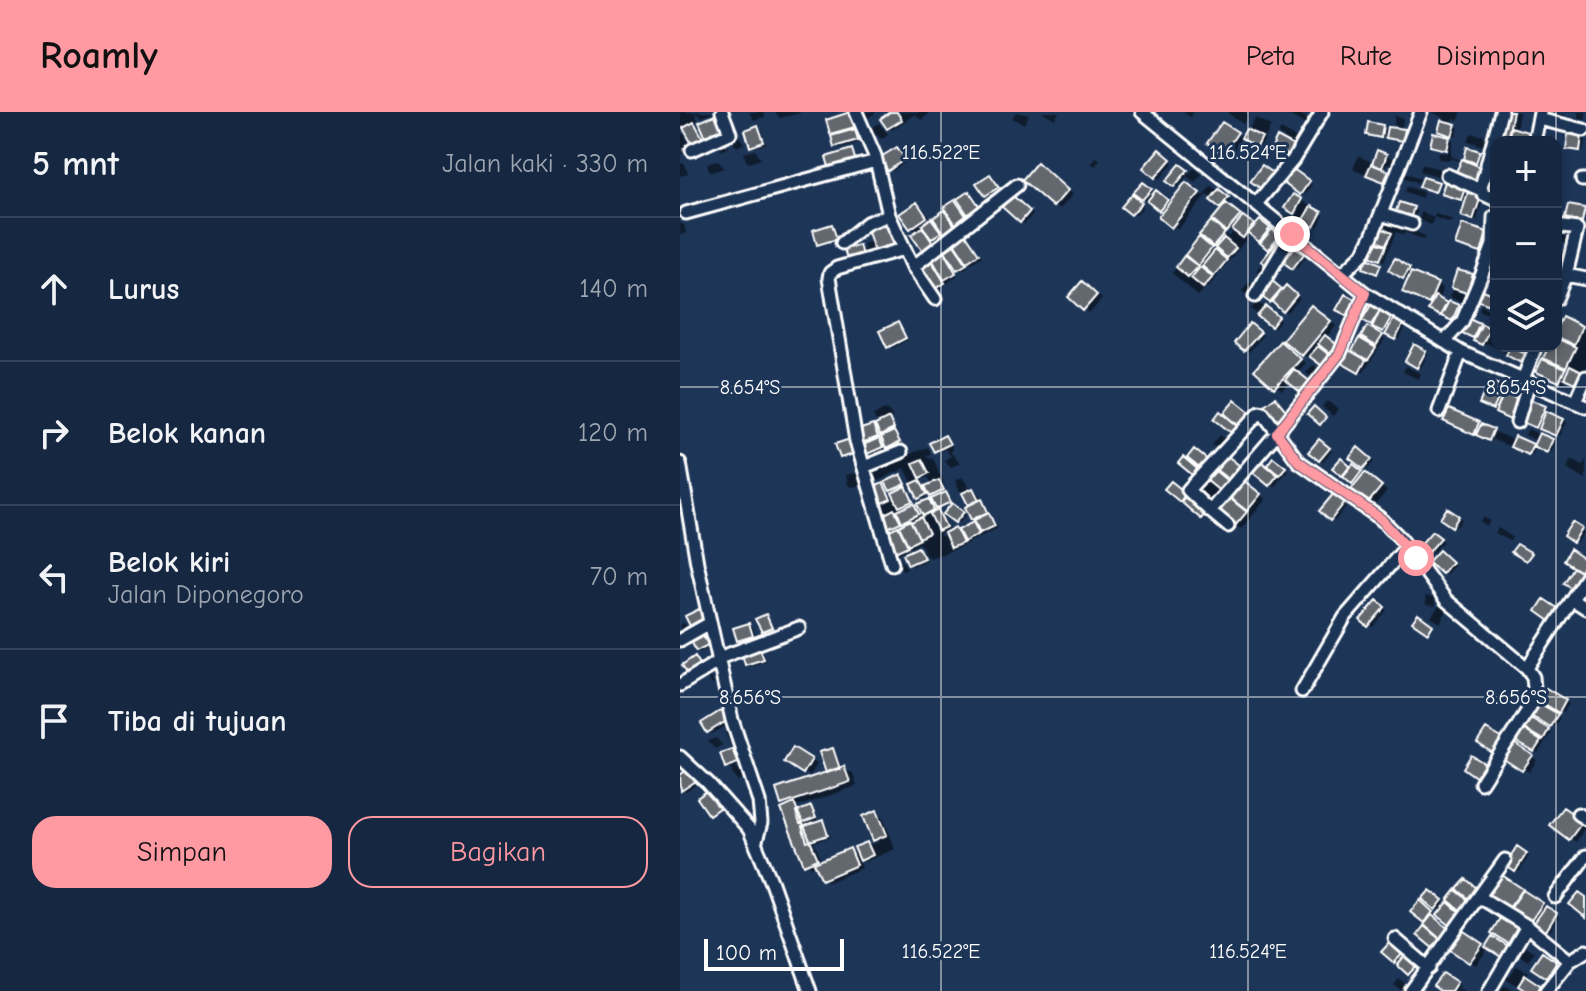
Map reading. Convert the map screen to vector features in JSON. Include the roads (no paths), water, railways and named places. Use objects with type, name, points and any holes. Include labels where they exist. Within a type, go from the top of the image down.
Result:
[{"type":"street","points":[[692,150],[730,133],[722,112]]},
{"type":"street","points":[[872,112],[858,117],[876,161],[889,215],[913,267],[935,299]]},
{"type":"street","points":[[1142,112],[1365,293],[1444,342],[1580,404],[1586,377]]},
{"type":"street","points":[[1256,204],[1293,160],[1322,112]]},
{"type":"street","points":[[1342,274],[1363,254],[1421,112]]},
{"type":"street","points":[[1481,190],[1501,112]]},
{"type":"street","points":[[1535,136],[1540,116],[1584,130]]},
{"type":"street","points":[[686,213],[876,161]]},
{"type":"street","points":[[1447,175],[1490,196]]},
{"type":"street","points":[[913,267],[1017,185]]},
{"type":"street","points":[[1381,214],[1412,224]]},
{"type":"street","points":[[842,243],[867,223],[889,215]]},
{"type":"street","points":[[1562,227],[1582,230],[1562,285]]},
{"type":"street","points":[[1255,296],[1292,234]]},
{"type":"street","points":[[892,564],[848,399],[829,275],[837,268],[904,249]]},
{"type":"street","points":[[1444,342],[1462,322],[1490,253]]},
{"type":"street","points":[[1566,275],[1586,279]]},
{"type":"street","points":[[1210,511],[1340,353],[1365,293]]},
{"type":"street","points":[[1439,411],[1461,352]]},
{"type":"street","points":[[1517,422],[1534,352]]},
{"type":"street","points":[[1228,526],[1188,488],[1260,412],[1298,461],[1381,519],[1407,546],[1446,600],[1527,668],[1533,677],[1535,699],[1481,783]]},
{"type":"street","points":[[864,467],[901,452]]},
{"type":"street","points":[[680,463],[710,623],[735,731],[759,801],[760,832],[756,841]]},
{"type":"street","points":[[1302,691],[1345,617],[1407,546]]},
{"type":"street","points":[[1527,668],[1586,577]]},
{"type":"street","points":[[1572,599],[1586,608]]},
{"type":"street","points":[[680,640],[710,623]]},
{"type":"street","points":[[680,685],[719,659],[799,628]]},
{"type":"street","points":[[683,764],[738,815],[756,841],[810,991]]},
{"type":"street","points":[[1555,897],[1586,856]]},
{"type":"street","points":[[1411,991],[1481,898],[1505,860]]},
{"type":"street","points":[[1481,898],[1527,926],[1570,961]]},
{"type":"street","points":[[1489,991],[1527,926]]},
{"type":"street","points":[[1395,939],[1429,968]]},
{"type":"street","points":[[1546,991],[1570,961],[1586,951]]}]
